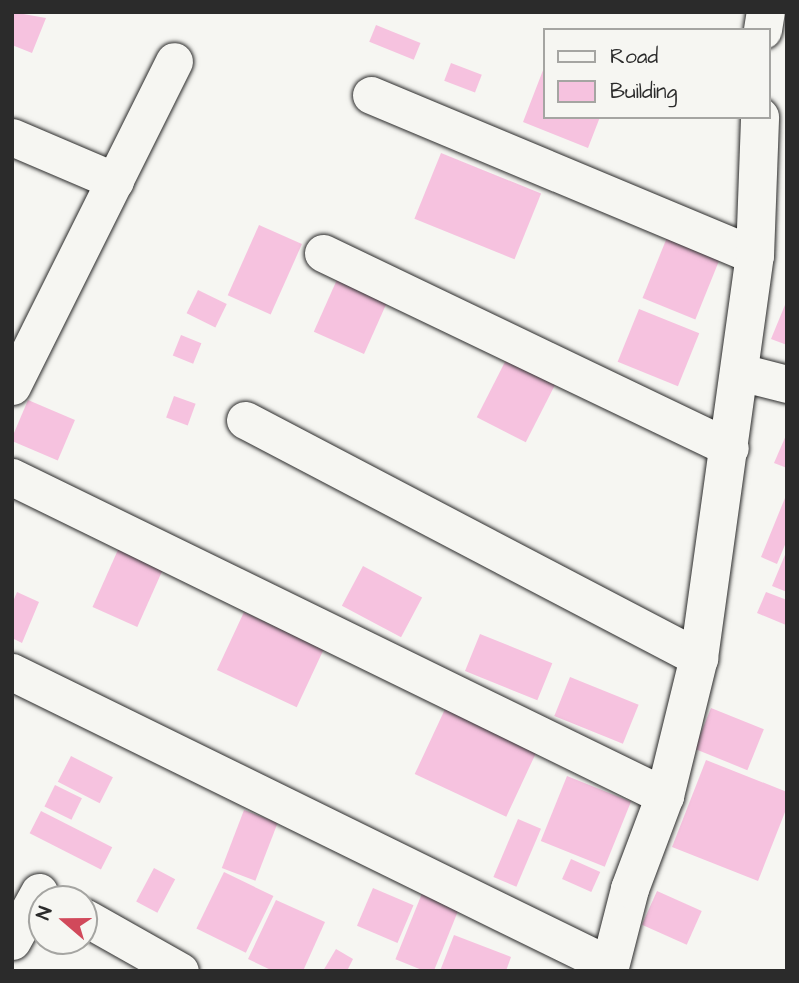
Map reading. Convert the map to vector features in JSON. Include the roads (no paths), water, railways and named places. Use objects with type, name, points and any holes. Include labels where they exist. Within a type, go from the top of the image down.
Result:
[{"type":"street","points":[[12,386],[174,61]]},
{"type":"street","points":[[371,96],[755,256]]},
{"type":"street","points":[[12,672],[609,968],[631,889],[665,796],[699,658],[755,256],[761,119]]},
{"type":"street","points":[[12,137],[115,181]]},
{"type":"street","points":[[323,253],[730,448]]},
{"type":"street","points":[[740,372],[787,384]]},
{"type":"street","points":[[245,420],[699,658]]},
{"type":"street","points":[[12,477],[665,796]]},
{"type":"street","points":[[12,941],[28,903]]},
{"type":"street","points":[[98,925],[180,971]]}]
